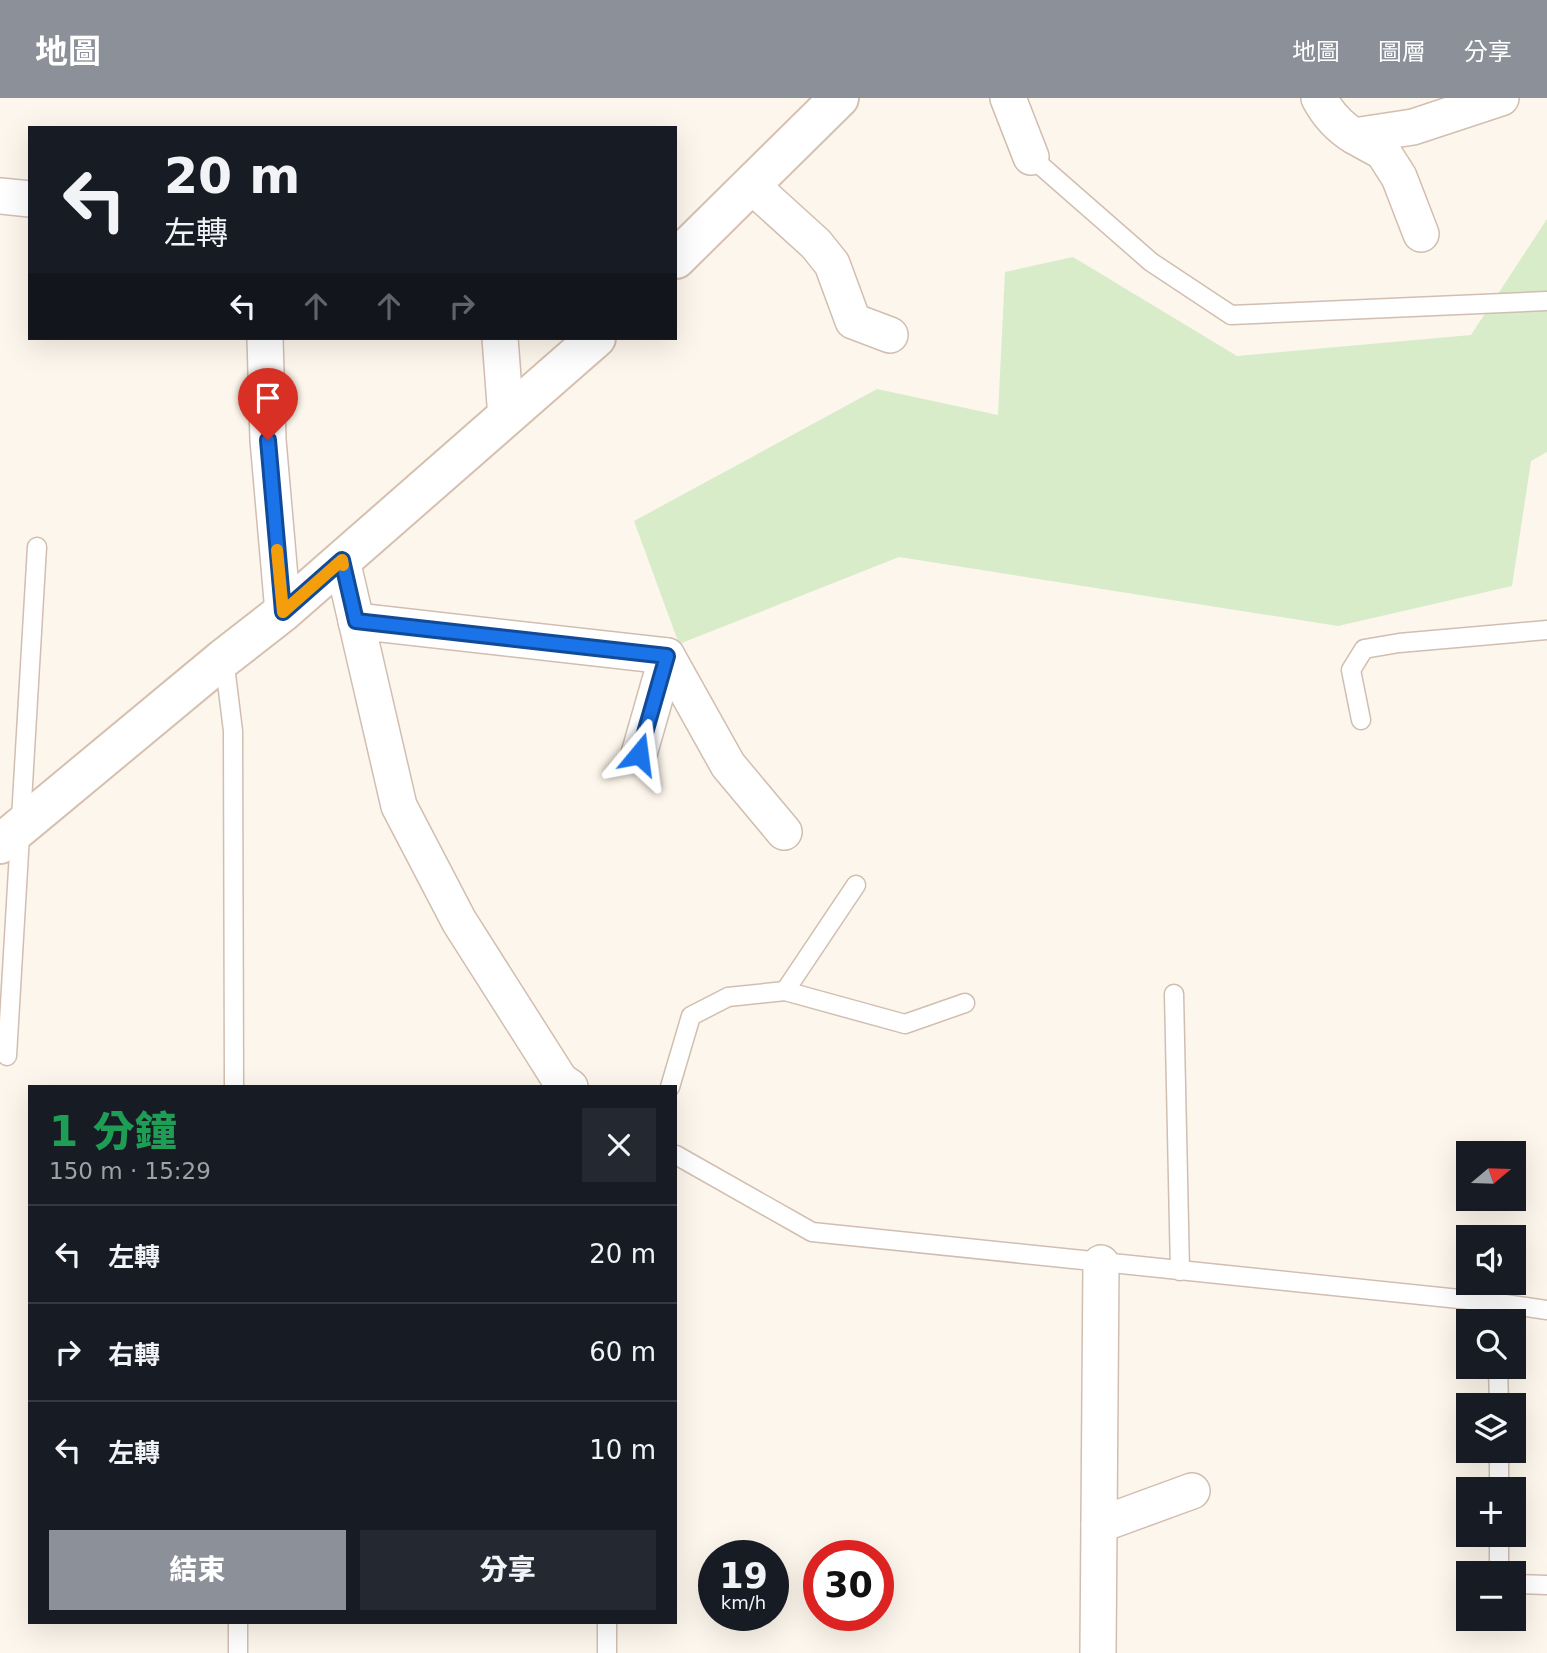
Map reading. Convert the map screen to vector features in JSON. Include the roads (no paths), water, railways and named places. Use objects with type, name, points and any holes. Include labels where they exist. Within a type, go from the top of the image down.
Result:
[{"type":"street","points":[[677,259],[839,98]]},
{"type":"street","points":[[1009,98],[1031,157]]},
{"type":"street","points":[[1319,98],[1327,114],[1341,128],[1382,152],[1399,177],[1421,234]]},
{"type":"street","points":[[1354,136],[1413,127],[1501,98]]},
{"type":"street","points":[[751,185],[816,244],[832,264],[853,321],[890,335]]},
{"type":"street","points":[[0,196],[28,199]]},
{"type":"street","points":[[265,340],[268,440],[283,612]]},
{"type":"street","points":[[500,340],[506,418]]},
{"type":"street","points":[[10,835],[223,657],[283,612],[594,340]]},
{"type":"street","points":[[342,560],[399,806],[459,921],[560,1080],[567,1085]]},
{"type":"street","points":[[356,621],[667,656]]},
{"type":"street","points":[[639,754],[667,656]]},
{"type":"street","points":[[667,656],[728,765],[784,832]]},
{"type":"street","points":[[1098,1653],[1101,1263]]},
{"type":"street","points":[[1099,1525],[1192,1491]]},
{"type":"lane","points":[[1031,157],[1151,262],[1231,315],[1547,301]]},
{"type":"lane","points":[[7,1056],[10,835],[37,547]]},
{"type":"lane","points":[[1361,720],[1351,670],[1364,649],[1399,643],[1547,630]]},
{"type":"lane","points":[[223,657],[233,730],[234,1085]]},
{"type":"lane","points":[[785,991],[856,885]]},
{"type":"lane","points":[[671,1085],[691,1016],[728,997],[785,991],[905,1024],[965,1003]]},
{"type":"lane","points":[[1174,993],[1180,1271]]},
{"type":"lane","points":[[677,1156],[812,1231],[1180,1271],[1475,1309]]},
{"type":"lane","points":[[1526,1311],[1547,1310]]},
{"type":"lane","points":[[1526,1584],[1547,1585]]},
{"type":"lane","points":[[238,1624],[238,1653]]},
{"type":"lane","points":[[607,1624],[607,1653]]}]
